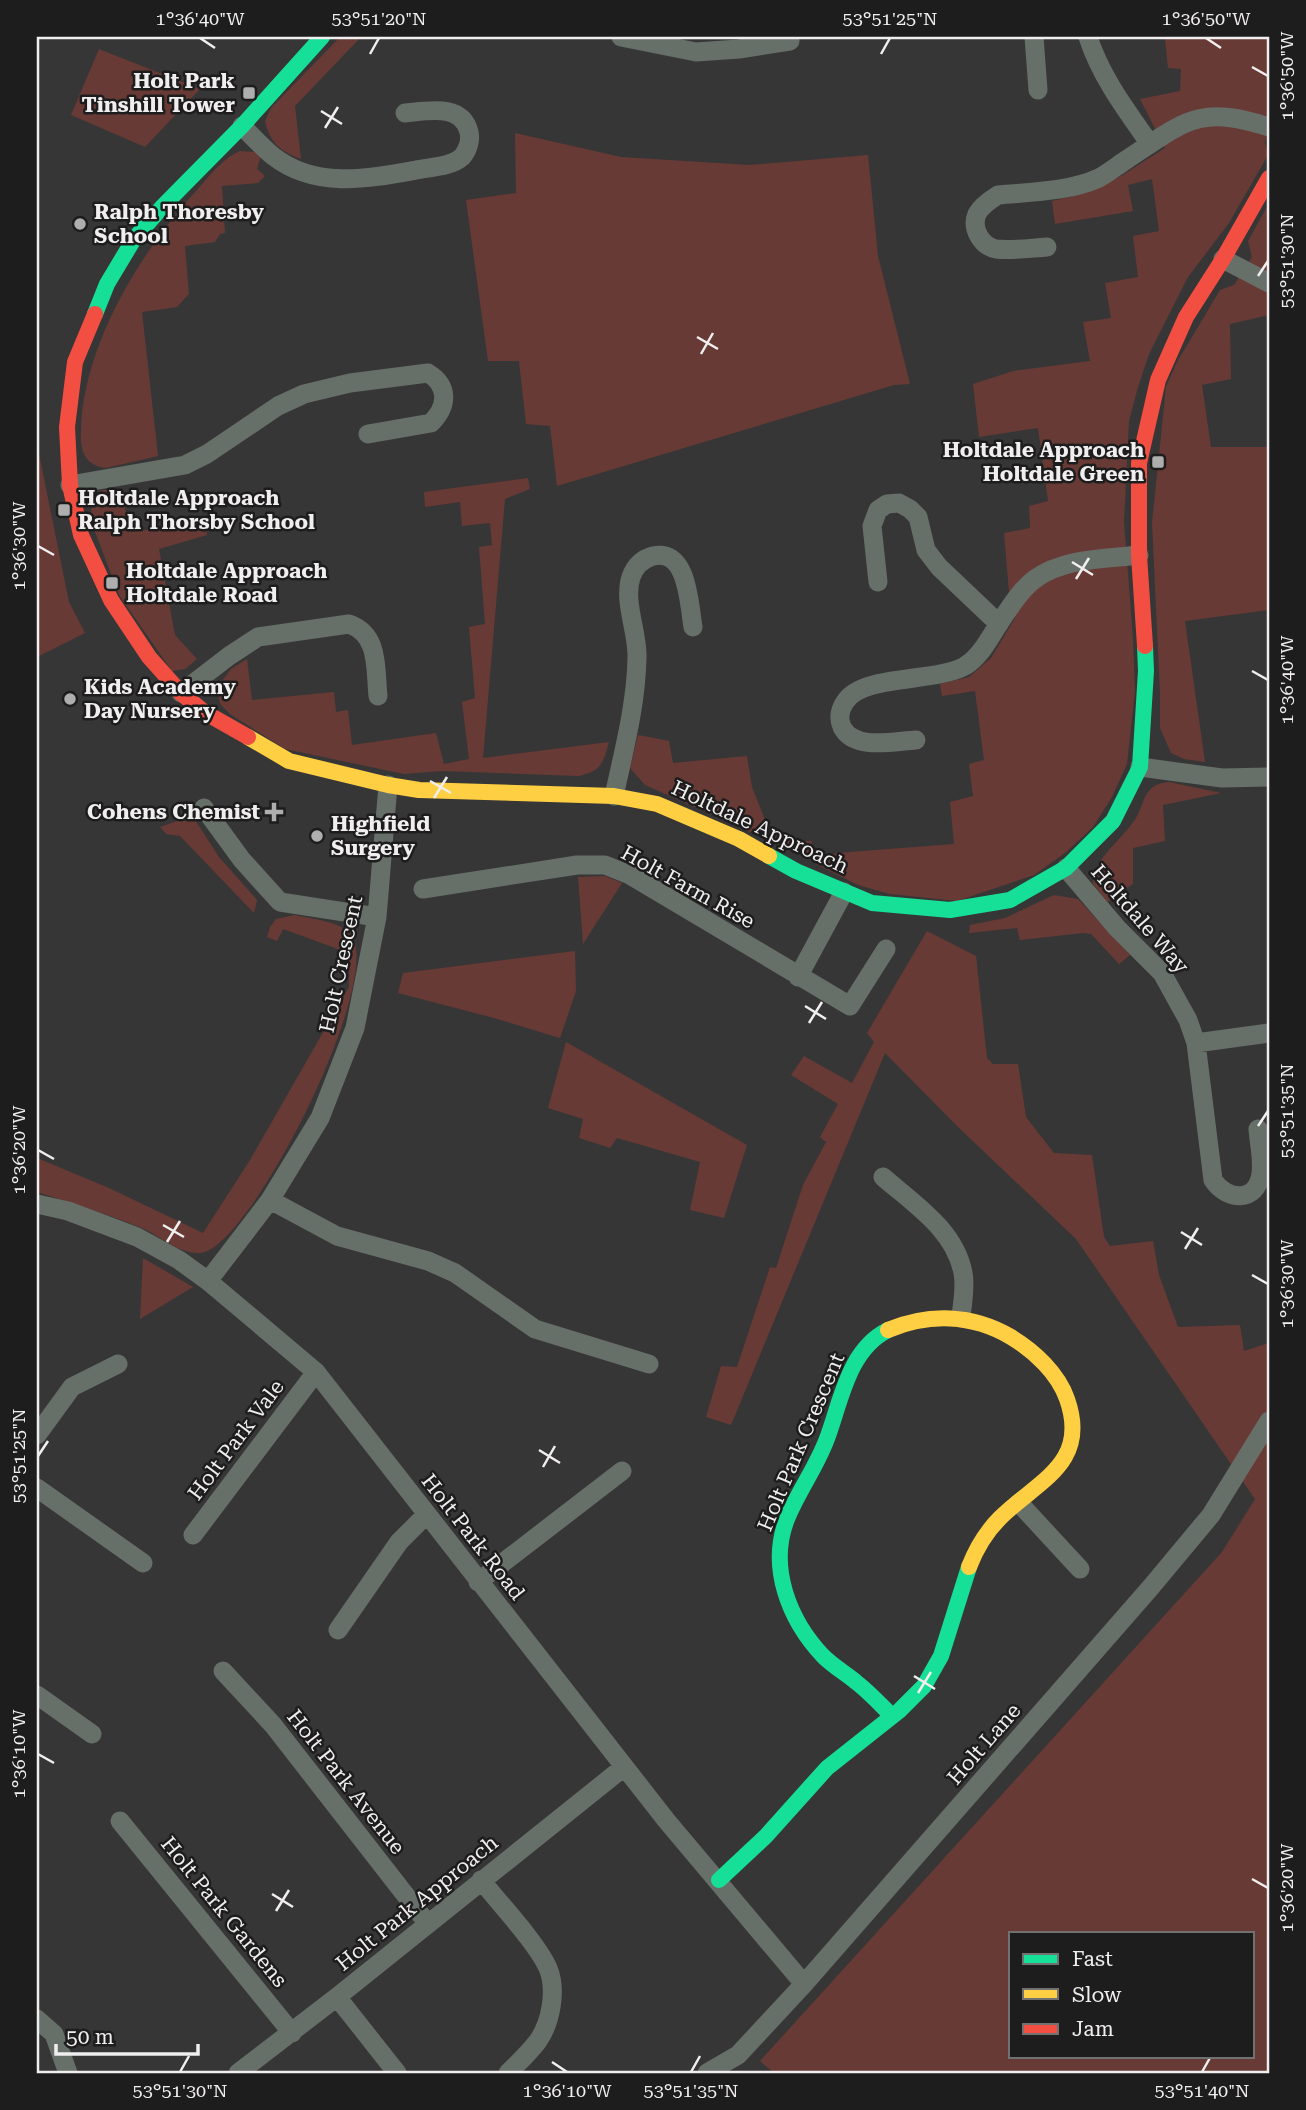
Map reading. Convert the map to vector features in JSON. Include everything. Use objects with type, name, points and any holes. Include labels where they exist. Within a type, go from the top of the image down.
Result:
[{"type":"street","name":"Holtdale Approach","points":[[322,37],[134,239],[107,285],[75,362],[66,427],[70,485],[81,535],[111,600],[149,657],[181,693],[204,712],[289,761],[419,790],[614,796],[657,804],[739,839],[788,867],[872,903],[950,910],[1010,900],[1066,868],[1113,821],[1140,767],[1146,671],[1139,555],[1139,463],[1158,380],[1186,317],[1269,178]]},
{"type":"street","points":[[621,37],[696,52],[790,41],[789,37]]},
{"type":"street","points":[[1034,37],[1038,90]]},
{"type":"street","points":[[1088,37],[1095,59],[1110,88],[1150,144]]},
{"type":"street","points":[[242,126],[272,155],[295,170],[319,178],[385,176],[452,163],[462,156],[469,145],[470,134],[465,122],[455,113],[443,110],[405,113]]},
{"type":"street","points":[[1047,247],[996,249],[986,246],[977,234],[977,213],[998,195],[1071,187],[1099,178],[1176,127],[1213,115],[1240,118],[1269,127]]},
{"type":"street","points":[[1223,259],[1269,283]]},
{"type":"street","points":[[70,485],[185,465],[278,406],[304,394],[349,383],[428,373],[436,378],[443,389],[445,400],[442,411],[431,423],[368,434]]},
{"type":"street","points":[[878,582],[872,526],[874,518],[878,510],[887,504],[899,503],[911,509],[918,517],[926,550],[939,567],[999,624]]},
{"type":"street","points":[[614,796],[637,678],[638,653],[629,590],[631,576],[638,564],[649,557],[660,555],[678,564],[683,574],[693,626]]},
{"type":"street","points":[[916,740],[862,742],[850,738],[839,718],[843,704],[851,693],[865,686],[953,672],[969,663],[981,651],[1017,598],[1034,580],[1048,572],[1066,565],[1139,555]]},
{"type":"street","points":[[181,693],[258,637],[349,624],[361,628],[373,646],[378,696]]},
{"type":"street","points":[[1140,767],[1222,778],[1269,778]]},
{"type":"street","name":"Holt Crescent","points":[[208,1281],[270,1200],[320,1118],[355,1028],[377,917],[388,785]]},
{"type":"street","points":[[204,808],[242,860],[280,902],[377,917]]},
{"type":"street","name":"Holt Farm Rise","points":[[423,889],[577,865],[605,865],[630,875],[850,1006],[886,949]]},
{"type":"street","name":"Holtdale Way","points":[[1066,868],[1117,928],[1162,973],[1175,995],[1196,1043],[1213,1180],[1228,1194],[1240,1197],[1250,1193],[1258,1184],[1261,1172],[1258,1129]]},
{"type":"street","points":[[798,977],[844,892]]},
{"type":"street","points":[[1196,1043],[1269,1033]]},
{"type":"street","points":[[883,1177],[945,1231],[956,1250],[964,1275],[961,1318]]},
{"type":"street","points":[[270,1200],[337,1236],[428,1261],[455,1273],[535,1329],[649,1364]]},
{"type":"street","name":"Holt Park Road","points":[[37,1204],[68,1211],[136,1237],[179,1260],[316,1372],[666,1820],[804,1984]]},
{"type":"street","name":"Holt Park Crescent","points":[[719,1880],[766,1836],[823,1771],[916,1695],[932,1675],[975,1553],[990,1528],[1049,1478],[1067,1455],[1073,1436],[1073,1417],[1069,1399],[1056,1378],[1038,1358],[1020,1344],[996,1329],[961,1318],[926,1319],[882,1332],[869,1343],[859,1356],[847,1383],[816,1467],[782,1532],[779,1552],[783,1585],[791,1609],[807,1638],[824,1658],[870,1693],[891,1715]]},
{"type":"street","points":[[37,1436],[72,1387],[118,1364]]},
{"type":"street","name":"Holt Park Vale","points":[[193,1535],[316,1372]]},
{"type":"street","name":"Holt Lane","points":[[707,2073],[738,2055],[804,1984],[1152,1587],[1211,1515],[1269,1420]]},
{"type":"street","points":[[478,1581],[622,1471]]},
{"type":"street","points":[[37,1488],[143,1563]]},
{"type":"street","points":[[1019,1503],[1080,1569]]},
{"type":"street","points":[[338,1630],[399,1542],[426,1515]]},
{"type":"street","name":"Holt Park Avenue","points":[[223,1671],[273,1725],[428,1924]]},
{"type":"street","points":[[37,1695],[92,1734]]},
{"type":"street","name":"Holt Park Approach","points":[[238,2073],[292,2033],[624,1766]]},
{"type":"street","name":"Holt Park Gardens","points":[[120,1821],[292,2033]]},
{"type":"street","points":[[481,1880],[538,1951],[548,1968],[552,1984],[547,2022],[539,2039],[508,2073]]},
{"type":"street","points":[[337,1997],[397,2073]]},
{"type":"street","points":[[37,2019],[54,2034],[68,2073]]},
{"type":"shaded area","points":[[340,37],[361,37],[295,106],[301,159],[277,145],[265,121],[271,108]]},
{"type":"shaded area","points":[[1269,37],[1269,125],[1265,142],[1268,155],[1229,223],[1188,277],[1149,354],[1129,421],[1124,522],[1135,691],[1127,764],[1112,797],[1093,827],[1065,853],[1034,875],[957,901],[890,894],[858,885],[816,864],[819,858],[837,853],[954,844],[950,802],[973,796],[969,764],[984,760],[975,691],[942,696],[940,684],[969,677],[991,658],[1015,618],[1009,592],[1004,533],[1030,528],[1029,506],[1048,501],[1038,428],[979,437],[973,384],[1013,371],[1090,361],[1083,322],[1111,318],[1105,283],[1138,277],[1133,236],[1159,231],[1152,179],[1128,185],[1133,211],[1055,224],[1052,201],[1089,192],[1121,176],[1165,148],[1140,99],[1180,91],[1181,69],[1168,68],[1165,39]]},
{"type":"shaded area","points":[[99,49],[200,89],[145,147],[71,115]]},
{"type":"shaded area","points":[[515,133],[621,157],[749,165],[868,155],[878,256],[910,384],[894,385],[557,486],[550,426],[526,424],[519,361],[488,361],[466,200],[516,193]]},
{"type":"shaded area","points":[[240,151],[255,152],[261,156],[257,169],[265,176],[258,183],[222,186],[225,233],[220,234],[215,242],[185,246],[189,294],[177,307],[142,312],[158,456],[106,468],[98,466],[84,455],[81,430],[84,398],[104,333],[136,270],[176,214],[212,173]]},
{"type":"shaded area","points":[[1269,203],[1269,315],[1230,324],[1231,379],[1202,385],[1211,447],[1269,447],[1269,610],[1185,621],[1205,762],[1184,759],[1171,753],[1160,728],[1152,523],[1166,387],[1177,362],[1220,290],[1234,285],[1252,257],[1248,241]]},
{"type":"shaded area","points":[[37,444],[69,602],[85,633],[37,657]]},
{"type":"shaded area","points":[[528,478],[530,489],[505,499],[483,758],[609,742],[603,761],[597,769],[579,776],[442,771],[404,774],[285,749],[230,714],[220,704],[218,693],[222,681],[231,669],[247,659],[252,700],[334,692],[336,712],[348,710],[352,745],[436,733],[444,764],[469,759],[462,702],[475,698],[469,627],[485,624],[479,547],[492,545],[490,523],[462,526],[460,502],[425,507],[424,492]]},
{"type":"shaded area","points":[[102,490],[123,490],[128,532],[206,523],[207,535],[159,549],[175,635],[197,659],[185,669],[172,671],[119,595],[91,521],[93,504]]},
{"type":"shaded area","points":[[638,735],[669,741],[673,763],[747,756],[752,787],[773,840],[812,841],[811,859],[645,785],[630,768]]},
{"type":"shaded area","points":[[1169,782],[1221,793],[1163,805],[1165,841],[1133,848],[1133,884],[1107,902],[1093,884],[1099,864],[1131,825],[1149,791],[1158,784]]},
{"type":"shaded area","points":[[186,818],[195,820],[219,857],[257,900],[254,913],[180,836],[166,834],[160,827]]},
{"type":"shaded area","points":[[605,876],[622,883],[583,944],[578,877]]},
{"type":"shaded area","points":[[1054,895],[1078,899],[1130,955],[1119,964],[1091,934],[1020,940],[1017,928],[969,933],[970,925],[1005,918]]},
{"type":"shaded area","points":[[295,915],[332,923],[350,933],[356,959],[349,1000],[332,1052],[308,1108],[279,1162],[249,1208],[222,1240],[200,1253],[183,1250],[145,1229],[37,1192],[37,1158],[109,1188],[203,1233],[250,1160],[349,987],[349,953],[283,929],[277,941],[267,937],[276,919]]},
{"type":"shaded area","points":[[927,931],[976,956],[987,1058],[993,1064],[1018,1064],[1026,1117],[1054,1153],[1092,1155],[1104,1237],[1110,1246],[1153,1241],[1159,1275],[1178,1327],[1240,1325],[1244,1351],[1269,1343],[1269,2073],[774,2073],[760,2061],[1222,1552],[1255,1499],[1076,1239],[885,1053],[731,1425],[706,1417],[721,1366],[737,1367],[770,1267],[776,1268],[803,1185],[826,1142],[820,1137],[838,1104],[791,1075],[804,1056],[852,1083],[874,1042],[867,1033]]},
{"type":"shaded area","points":[[575,951],[576,991],[560,1038],[398,993],[403,973]]},
{"type":"shaded area","points":[[566,1042],[747,1145],[724,1218],[690,1210],[700,1162],[617,1138],[610,1148],[579,1138],[583,1119],[548,1108]]},
{"type":"shaded area","points":[[143,1258],[193,1287],[140,1319]]},
{"type":"traffic: fast","points":[[95,314],[107,284],[134,239],[322,37]]},
{"type":"traffic: fast","points":[[769,856],[796,871],[872,903],[950,910],[1010,900],[1066,868],[1113,821],[1140,767],[1145,646]]},
{"type":"traffic: fast","points":[[888,1330],[875,1338],[865,1349],[849,1375],[825,1444],[787,1519],[780,1556],[785,1592],[800,1626],[811,1642],[827,1660],[861,1686],[891,1715]]},
{"type":"traffic: fast","points":[[719,1880],[766,1836],[827,1768],[899,1711],[924,1686],[941,1656],[969,1567]]},
{"type":"traffic: slow","points":[[248,737],[289,761],[388,785],[419,790],[614,796],[657,804],[739,839],[769,856]]},
{"type":"traffic: slow","points":[[888,1330],[903,1324],[950,1318],[996,1329],[1036,1356],[1058,1380],[1067,1399],[1072,1421],[1071,1440],[1066,1455],[1044,1481],[995,1523],[969,1567]]},
{"type":"traffic: jam","points":[[1145,646],[1139,555],[1139,463],[1158,380],[1186,317],[1269,178]]},
{"type":"traffic: jam","points":[[95,314],[75,362],[67,427],[70,485],[81,535],[111,600],[149,657],[181,693],[204,712],[248,737]]},
{"type":"place","name":"Holt Park Tinshill Tower","points":[[249,93]]},
{"type":"place","name":"Ralph Thoresby School","points":[[80,224]]},
{"type":"place","name":"Holtdale Approach Holtdale Green","points":[[1158,462]]},
{"type":"place","name":"Holtdale Approach Ralph Thorsby School","points":[[64,510]]},
{"type":"place","name":"Holtdale Approach Holtdale Road","points":[[112,583]]},
{"type":"place","name":"Kids Academy Day Nursery","points":[[70,699]]},
{"type":"place","name":"Cohens Chemist","points":[[274,812]]},
{"type":"place","name":"Highfield Surgery","points":[[317,836]]}]
